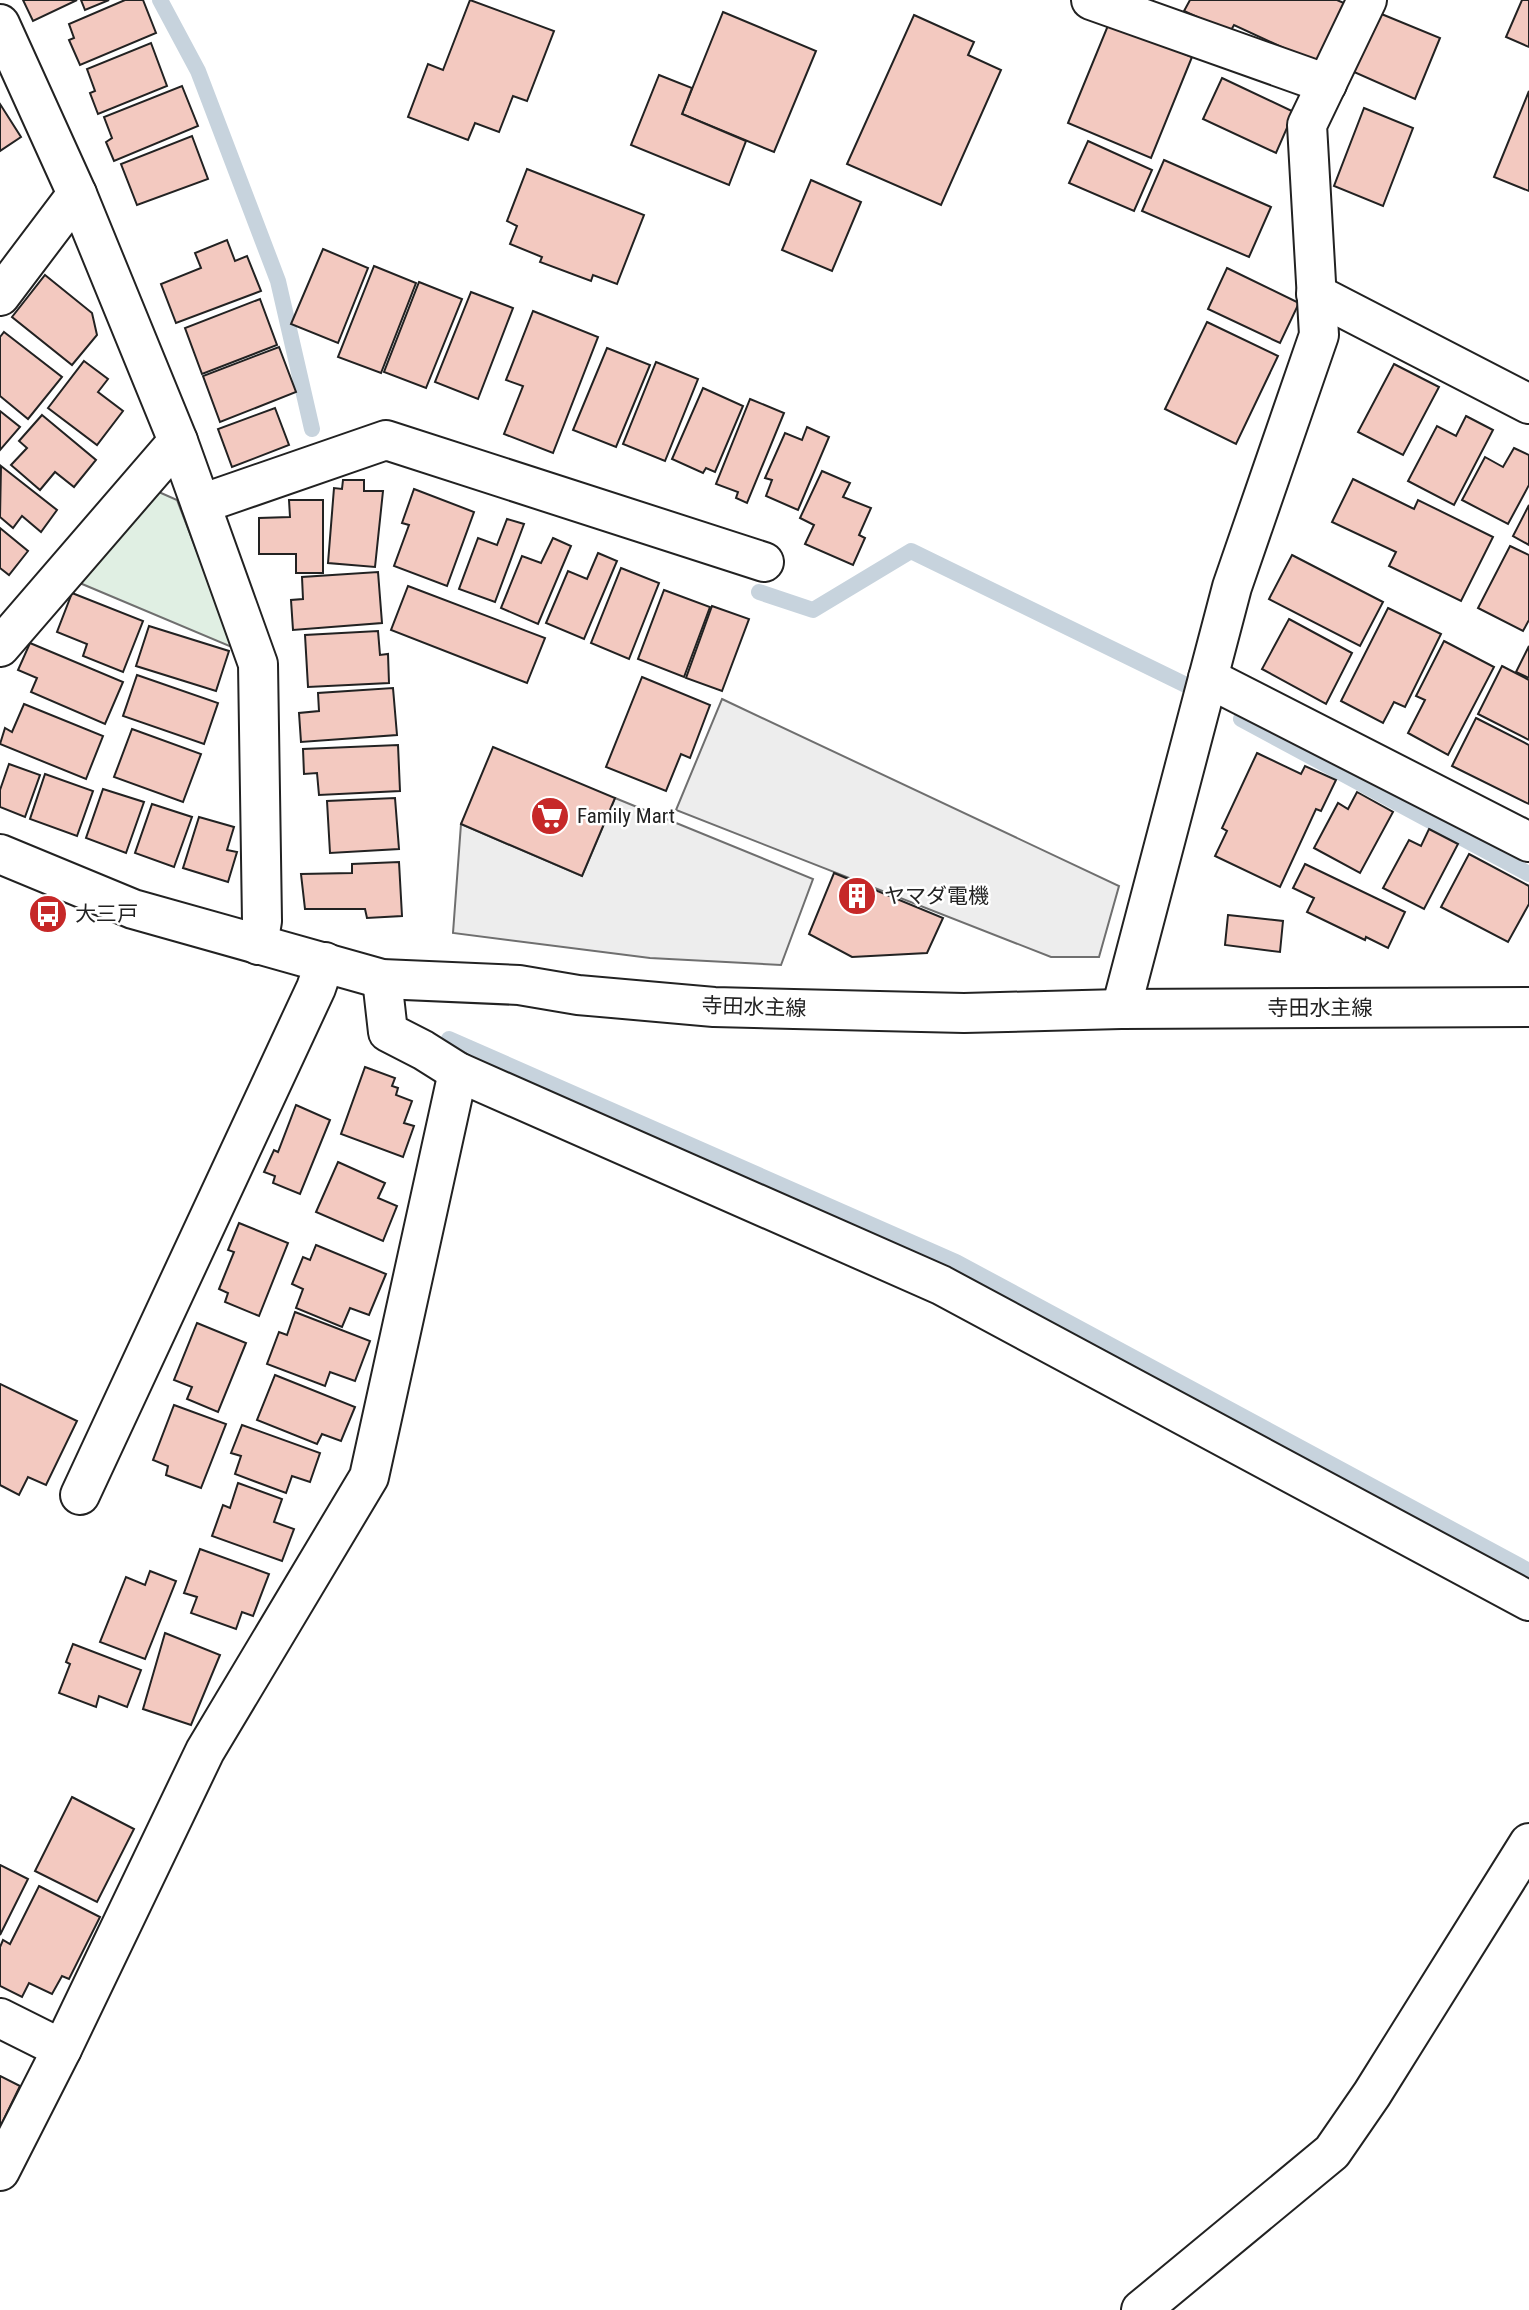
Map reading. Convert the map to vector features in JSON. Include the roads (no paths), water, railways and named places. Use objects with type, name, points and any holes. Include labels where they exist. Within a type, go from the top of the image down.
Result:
[{"type":"street","points":[[1091,0],[1327,84]]},
{"type":"street","points":[[1121,1009],[1232,587],[1319,335],[1307,125],[1367,0]]},
{"type":"street","points":[[0,24],[77,194],[178,441],[258,664],[262,921],[258,945]]},
{"type":"street","points":[[0,296],[77,194]]},
{"type":"street","points":[[1316,294],[1529,404]]},
{"type":"street","points":[[201,504],[386,440],[764,562]]},
{"type":"street","points":[[0,647],[178,441]]},
{"type":"street","points":[[1208,678],[1529,842]]},
{"type":"street","name":"寺田水主線","points":[[0,854],[133,909],[382,979],[519,985],[578,995],[714,1007],[964,1013],[1121,1009],[1529,1007]]},
{"type":"street","points":[[80,1495],[316,988],[325,962]]},
{"type":"street","points":[[382,979],[388,1032],[458,1072],[941,1285],[1529,1601]]},
{"type":"street","points":[[0,2171],[62,2049],[205,1751],[369,1477],[458,1072]]},
{"type":"street","points":[[1141,2310],[1332,2152],[1372,2094],[1529,1843]]},
{"type":"street","points":[[0,2018],[62,2049]]},
{"type":"waterway","points":[[160,0],[198,71],[278,281],[312,429]]},
{"type":"waterway","points":[[759,592],[813,610],[911,551],[1186,685]]},
{"type":"waterway","points":[[1241,719],[1529,874]]},
{"type":"waterway","points":[[449,1039],[956,1262],[1529,1571]]},
{"type":"place","name":"Family Mart","points":[[550,816]]},
{"type":"place","name":"ヤマダ電機","points":[[857,896]]},
{"type":"place","name":"大三戸","points":[[48,914]]}]
